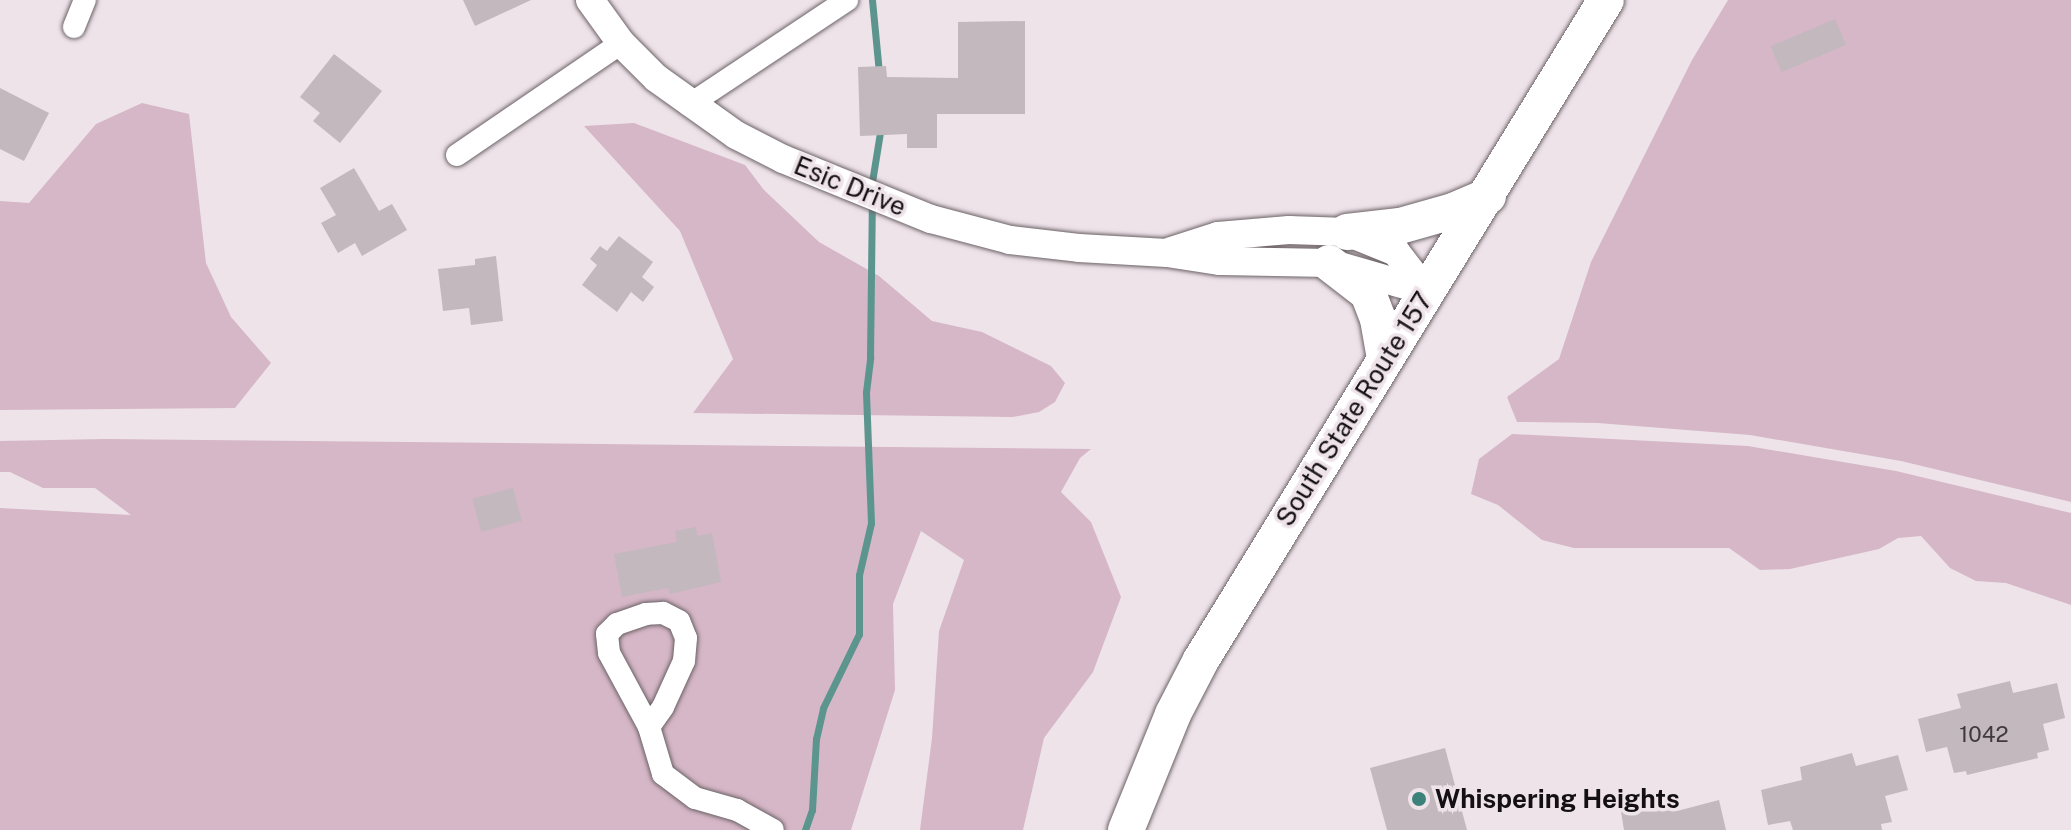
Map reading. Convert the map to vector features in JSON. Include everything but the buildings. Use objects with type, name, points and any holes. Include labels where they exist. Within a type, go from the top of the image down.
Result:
[{"type":"main road","name":"South State Route 157","points":[[1126,830],[1173,714],[1201,660],[1606,0]]},
{"type":"main road","points":[[1347,232],[1400,226],[1453,211],[1488,196]]},
{"type":"main road","points":[[1329,263],[1368,293],[1378,319],[1385,357]]},
{"type":"street","points":[[74,27],[85,0]]},
{"type":"street","name":"Esic Drive","points":[[590,0],[621,43],[689,105],[783,159],[931,219],[1010,240],[1167,253],[1220,261],[1329,263],[1426,291]]},
{"type":"street","points":[[689,105],[847,0]]},
{"type":"street","points":[[457,155],[621,43]]},
{"type":"street","name":"Esic Drive","points":[[1167,253],[1218,236],[1289,230],[1347,232],[1396,252],[1426,291]]},
{"type":"street","points":[[649,727],[663,707],[684,661],[686,638],[679,621],[663,613],[646,614],[617,624],[607,634],[609,653],[619,677],[649,727],[663,774],[695,798],[737,810],[773,830]]},
{"type":"shaded area","points":[[1728,0],[2071,0],[2071,502],[1901,461],[1750,435],[1598,423],[1517,422],[1507,397],[1559,359],[1591,262],[1692,60]]},
{"type":"shaded area","points":[[142,103],[189,114],[206,263],[231,317],[271,363],[235,408],[0,410],[0,201],[29,203],[96,124]]},
{"type":"shaded area","points":[[634,123],[745,165],[764,190],[819,242],[879,276],[932,321],[982,332],[1051,366],[1065,383],[1055,402],[1039,412],[1013,417],[693,413],[733,359],[680,231],[584,126]]},
{"type":"shaded area","points":[[1512,434],[1748,446],[1896,471],[2071,513],[2071,605],[2006,583],[1976,581],[1950,568],[1921,536],[1898,538],[1879,549],[1790,569],[1760,570],[1729,548],[1574,548],[1542,540],[1498,505],[1471,494],[1479,459]]},
{"type":"shaded area","points":[[105,439],[1091,449],[1080,458],[1061,492],[1091,522],[1121,597],[1093,672],[1044,738],[1023,830],[920,830],[932,738],[939,631],[964,560],[921,531],[893,604],[895,690],[851,830],[0,830],[0,508],[131,515],[95,488],[43,488],[10,472],[0,472],[0,441]]},
{"type":"waterway","points":[[872,0],[879,73]]},
{"type":"waterway","points":[[871,188],[881,126]]},
{"type":"waterway","points":[[805,830],[812,810],[816,739],[823,708],[859,634],[859,575],[871,523],[866,392],[870,357],[872,201]]},
{"type":"place","name":"Whispering Heights","points":[[1419,799]]}]
